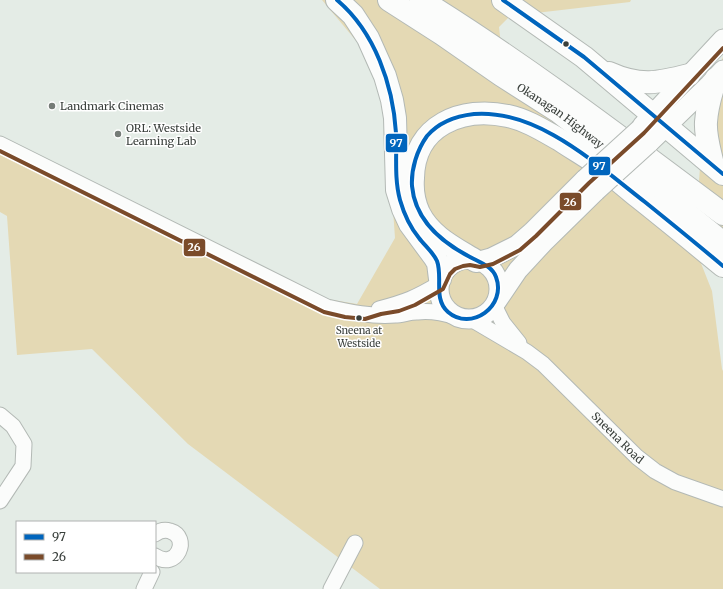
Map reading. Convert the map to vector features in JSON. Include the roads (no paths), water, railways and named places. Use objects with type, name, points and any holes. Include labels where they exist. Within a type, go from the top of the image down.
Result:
[{"type":"highway","points":[[337,0],[353,15],[368,38],[385,76],[392,100],[395,118],[397,190],[403,209],[417,234],[438,263],[440,281]]},
{"type":"highway","name":"Okanagan Highway","points":[[389,0],[442,34],[500,75],[559,112],[640,175],[723,243]]},
{"type":"highway","name":"Okanagan Highway","points":[[421,0],[500,50],[577,105],[723,214]]},
{"type":"highway","points":[[503,0],[566,44],[594,66],[652,128],[718,170]]},
{"type":"highway","points":[[594,66],[624,79],[638,82],[667,81],[689,75]]},
{"type":"highway","points":[[718,170],[708,143],[706,123],[710,99],[719,74]]},
{"type":"highway","points":[[478,261],[445,242],[436,235],[424,221],[419,214],[414,199],[413,171],[415,159],[424,141],[440,125],[453,118],[470,114],[488,113],[509,116],[543,130],[592,160],[723,266]]},
{"type":"main road","points":[[652,128],[689,75],[723,39]]},
{"type":"main road","points":[[478,261],[491,258],[517,245],[590,185],[652,128],[719,74]]},
{"type":"main road","points":[[495,303],[498,293],[498,283],[491,270],[478,261],[470,259],[461,260],[452,264],[445,270],[440,281],[439,294],[442,304],[448,312],[464,318],[484,315],[495,303],[518,270],[543,243],[590,185]]},
{"type":"street","name":"Sneena Road","points":[[0,144],[327,307],[346,311],[395,315],[418,312],[438,312],[464,318],[528,352]]},
{"type":"street","name":"Sneena Road","points":[[365,313],[412,300],[440,281]]},
{"type":"street","name":"Sneena Road","points":[[495,303],[503,323],[512,336],[554,374],[637,457],[654,471],[682,484],[723,499]]},
{"type":"street","points":[[0,415],[13,426],[24,444],[23,466],[0,502]]},
{"type":"street","points":[[156,533],[160,531],[170,531],[178,537],[181,547],[176,556],[168,560],[156,560]]},
{"type":"street","points":[[331,589],[355,543]]},
{"type":"street","points":[[144,589],[152,573]]},
{"type":"place","name":"Landmark Cinemas","points":[[52,106]]},
{"type":"place","name":"ORL: Westside Learning Lab","points":[[118,134]]},
{"type":"place","name":"Sneena at Westside","points":[[359,318]]}]
